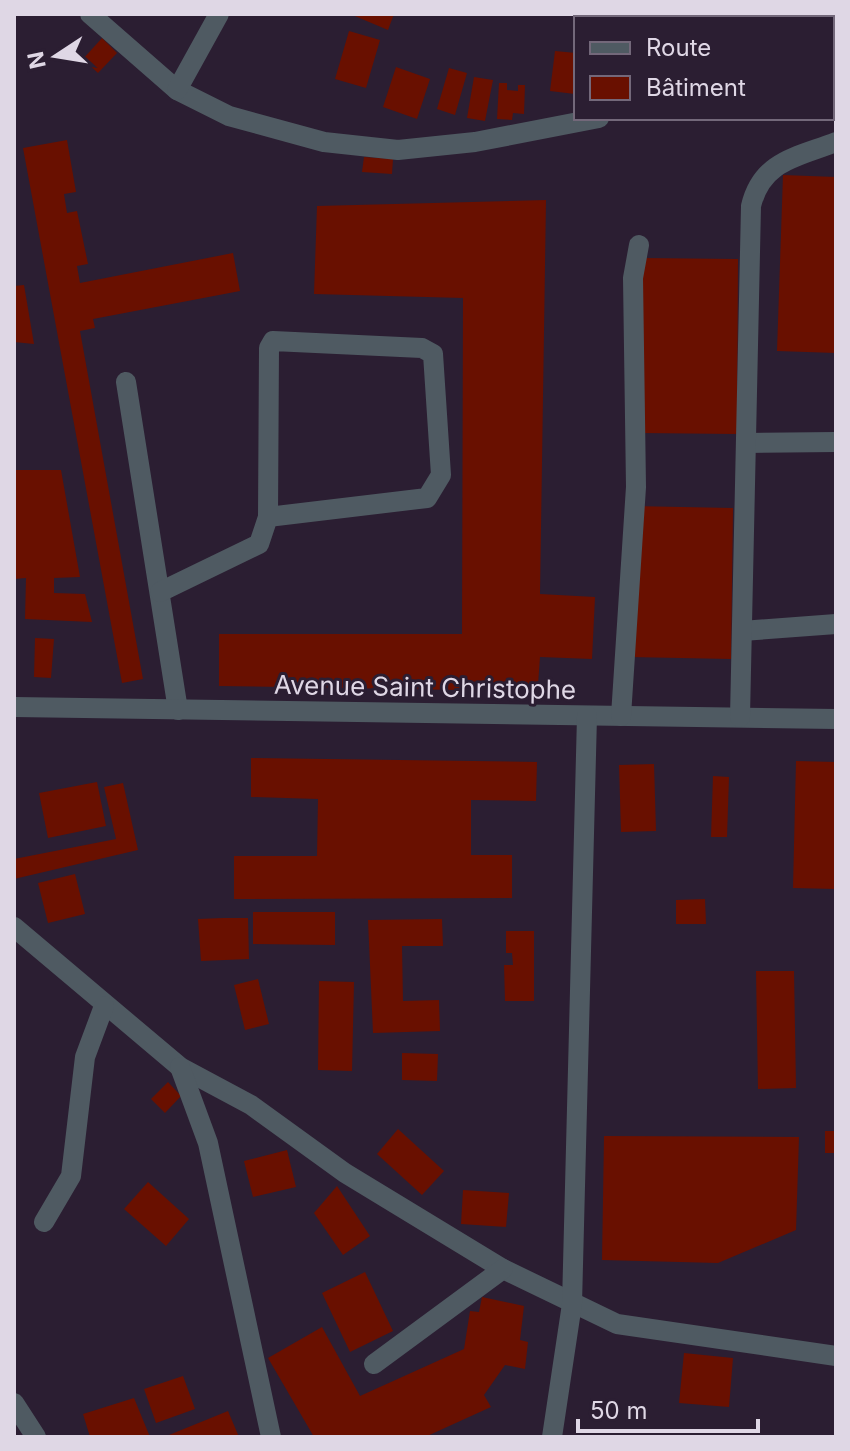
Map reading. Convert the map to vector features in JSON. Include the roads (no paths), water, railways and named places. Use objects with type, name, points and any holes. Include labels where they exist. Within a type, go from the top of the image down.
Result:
[{"type":"street","points":[[90,14],[177,90],[229,116],[310,138],[398,150],[475,142],[589,120]]},
{"type":"street","points":[[177,90],[219,14]]},
{"type":"street","points":[[740,717],[751,206],[756,185],[788,158],[836,142]]},
{"type":"street","points":[[621,716],[636,487],[633,278],[639,245]]},
{"type":"street","points":[[160,592],[259,544],[268,517],[269,348],[273,341],[422,348],[433,354],[441,475],[427,498],[268,517]]},
{"type":"street","points":[[126,382],[178,710]]},
{"type":"street","points":[[746,443],[836,442]]},
{"type":"street","points":[[742,631],[836,624]]},
{"type":"street","name":"Avenue Saint Christophe","points":[[14,707],[836,719]]},
{"type":"street","points":[[552,1437],[572,1304],[587,716]]},
{"type":"street","points":[[14,927],[180,1067],[251,1105],[345,1173],[503,1269],[617,1324],[836,1356]]},
{"type":"street","points":[[44,1222],[71,1176],[85,1057],[104,1006]]},
{"type":"street","points":[[180,1067],[208,1143],[271,1437]]},
{"type":"street","points":[[374,1364],[503,1269]]},
{"type":"street","points":[[14,1403],[36,1437]]}]
